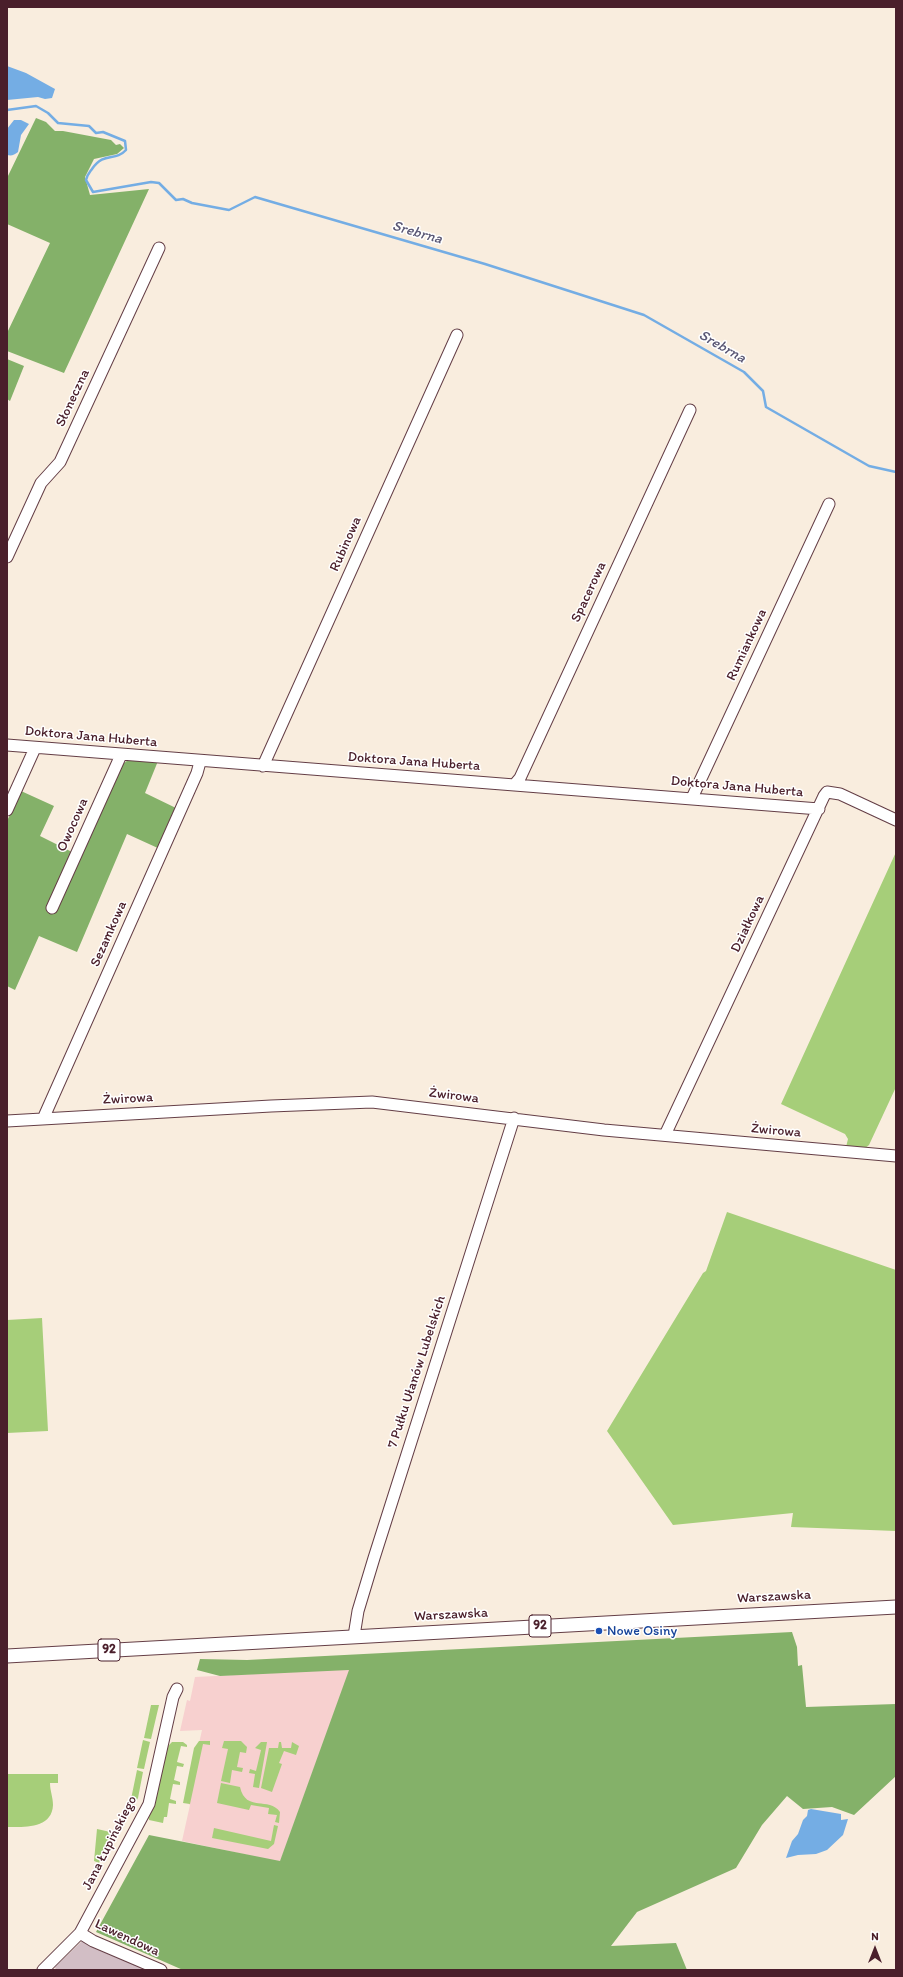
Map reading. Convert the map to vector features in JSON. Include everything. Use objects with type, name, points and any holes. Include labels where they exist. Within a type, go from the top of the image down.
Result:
[{"type":"main road","name":"Warszawska","points":[[7,1656],[896,1607]]},
{"type":"street","name":"Słoneczna","points":[[7,557],[41,483],[60,462],[159,248]]},
{"type":"street","name":"Rubinowa","points":[[263,766],[457,335]]},
{"type":"street","name":"Spacerowa","points":[[514,784],[520,778],[690,410]]},
{"type":"street","name":"Rumiankowa","points":[[692,798],[829,504]]},
{"type":"street","name":"Doktora Jana Huberta","points":[[7,745],[200,762],[514,784],[819,809]]},
{"type":"street","points":[[7,810],[35,748]]},
{"type":"street","name":"Owocowa","points":[[52,908],[121,755]]},
{"type":"street","name":"Sezamkowa","points":[[43,1119],[198,774],[200,762]]},
{"type":"street","name":"Działkowa","points":[[665,1135],[824,796],[827,792],[833,792],[896,820]]},
{"type":"street","name":"Żwirowa","points":[[7,1121],[354,1102],[390,1104],[604,1130],[896,1156]]},
{"type":"street","name":"7 Pułku Ułanów Lubelskich","points":[[354,1636],[358,1611],[514,1118]]},
{"type":"street","name":"Jana Łupińskiego","points":[[43,1970],[80,1933],[149,1804],[173,1697],[177,1689]]},
{"type":"street","name":"Lawendowa","points":[[80,1933],[93,1941],[161,1970]]},
{"type":"shaded area","points":[[350,1669],[280,1862],[182,1841],[190,1805],[186,1802],[202,1730],[180,1731],[187,1700],[190,1701],[195,1677]]},
{"type":"shaded area","points":[[82,1941],[89,1946],[146,1970],[56,1970],[55,1967]]},
{"type":"green space","points":[[36,118],[46,122],[55,131],[63,131],[111,140],[116,145],[120,144],[124,148],[117,154],[94,159],[85,177],[90,195],[149,189],[64,373],[7,351],[7,333],[50,243],[7,224],[7,178]]},
{"type":"green space","points":[[7,359],[24,366],[10,401],[7,399]]},
{"type":"green space","points":[[128,760],[158,761],[145,793],[178,809],[160,849],[127,834],[77,952],[39,936],[15,990],[7,986],[7,821],[21,791],[54,806],[40,836],[72,852],[46,908],[55,913],[123,764]]},
{"type":"green space","points":[[896,852],[896,1087],[869,1145],[864,1149],[846,1147],[848,1139],[845,1134],[781,1104]]},
{"type":"green space","points":[[727,1212],[896,1270],[896,1531],[791,1527],[793,1513],[673,1525],[607,1431],[703,1273],[706,1271]]},
{"type":"green space","points":[[42,1318],[48,1431],[7,1433],[7,1320]]},
{"type":"green space","points":[[792,1632],[797,1647],[798,1666],[802,1665],[806,1707],[896,1704],[896,1776],[854,1815],[832,1807],[803,1809],[787,1796],[762,1825],[736,1868],[637,1912],[611,1946],[676,1943],[687,1970],[183,1970],[96,1932],[149,1835],[280,1861],[349,1670],[220,1676],[197,1670],[200,1659],[247,1660]]},
{"type":"green space","points":[[151,1705],[159,1705],[151,1739],[144,1738]]},
{"type":"green space","points":[[143,1740],[150,1742],[144,1769],[137,1768]]},
{"type":"green space","points":[[199,1741],[210,1741],[210,1745],[203,1744],[190,1804],[183,1803],[194,1748]]},
{"type":"green space","points":[[224,1741],[241,1741],[247,1747],[246,1753],[240,1752],[237,1767],[243,1768],[242,1772],[232,1770],[230,1783],[221,1781],[228,1749],[222,1748]]},
{"type":"green space","points":[[172,1742],[183,1742],[187,1745],[187,1747],[181,1746],[177,1762],[184,1764],[183,1767],[177,1766],[174,1780],[180,1782],[180,1785],[173,1784],[170,1799],[176,1801],[176,1804],[169,1803],[167,1817],[164,1817],[163,1823],[149,1820],[148,1816],[153,1809],[166,1748]]},
{"type":"green space","points":[[261,1742],[267,1742],[259,1788],[253,1787],[255,1774],[249,1773],[250,1769],[256,1771],[261,1750],[255,1748]]},
{"type":"green space","points":[[279,1742],[281,1742],[282,1748],[291,1748],[292,1742],[299,1746],[296,1755],[284,1751],[279,1763],[282,1764],[272,1792],[261,1788],[269,1748],[278,1748]]},
{"type":"green space","points":[[137,1770],[143,1772],[138,1798],[134,1805],[130,1804]]},
{"type":"green space","points":[[7,1774],[58,1774],[58,1783],[50,1783],[53,1805],[48,1819],[36,1825],[7,1827]]},
{"type":"green space","points":[[221,1783],[240,1787],[247,1800],[275,1807],[280,1812],[279,1823],[275,1822],[277,1815],[268,1814],[269,1808],[251,1805],[249,1810],[217,1803]]},
{"type":"green space","points":[[274,1825],[278,1826],[274,1844],[268,1849],[212,1838],[214,1828],[271,1841]]},
{"type":"green space","points":[[97,1829],[115,1833],[99,1863],[94,1861]]},
{"type":"water","points":[[7,66],[26,73],[55,89],[52,98],[45,99],[38,97],[7,100]]},
{"type":"water","points":[[14,120],[21,120],[29,124],[21,135],[18,152],[13,155],[7,155],[7,129]]},
{"type":"water","points":[[811,1809],[841,1814],[841,1820],[848,1819],[843,1835],[827,1850],[816,1854],[798,1855],[786,1858],[792,1841],[798,1834],[803,1820],[807,1816],[808,1810]]},
{"type":"waterway","name":"Srebrna","points":[[7,110],[36,106],[48,113],[58,123],[89,126],[96,133],[103,132],[125,141],[126,150],[122,154],[101,160],[88,174],[86,180],[93,192],[151,182],[159,183],[176,200],[183,199],[192,203],[229,210],[255,197],[485,264],[644,315],[744,372],[763,391],[766,407],[869,466],[896,472]]},
{"type":"place","name":"Nowe Osiny","points":[[599,1631]]}]
